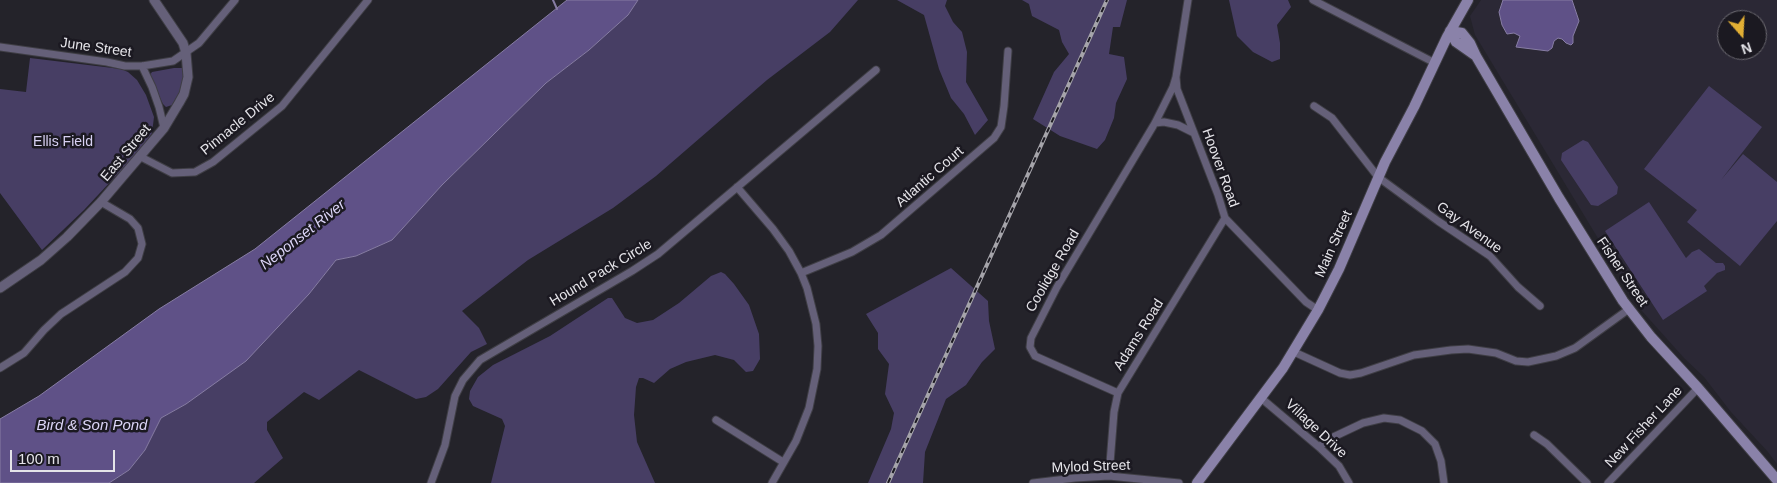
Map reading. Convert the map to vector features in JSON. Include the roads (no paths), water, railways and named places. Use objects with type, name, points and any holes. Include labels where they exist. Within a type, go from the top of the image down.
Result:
[{"type":"main road","name":"Main Street","points":[[1198,483],[1294,352],[1318,310],[1339,269],[1378,177],[1450,30],[1468,0]]},
{"type":"main road","name":"Fisher Street","points":[[1450,30],[1456,42],[1476,56],[1558,198],[1608,279],[1629,309],[1777,480]]},
{"type":"street","name":"East Street","points":[[0,288],[41,260],[67,237],[101,202],[141,158],[164,128],[184,94],[188,76],[186,53],[182,43],[154,0]]},
{"type":"street","name":"June Street","points":[[0,47],[125,66],[142,66],[173,61],[200,43],[235,0]]},
{"type":"street","name":"Pinnacle Drive","points":[[141,158],[172,173],[195,172],[213,162],[282,106],[368,0]]},
{"type":"street","name":"Hoover Road","points":[[1188,0],[1176,78],[1177,89],[1225,218],[1306,302],[1318,310]]},
{"type":"street","points":[[1313,0],[1435,63]]},
{"type":"street","name":"Atlantic Court","points":[[801,274],[852,252],[881,235],[994,138],[1001,127],[1008,51]]},
{"type":"street","points":[[142,66],[160,107],[164,128]]},
{"type":"street","name":"Hound Pack Circle","points":[[432,483],[445,445],[455,396],[463,380],[474,366],[495,350],[647,262],[876,70]]},
{"type":"street","name":"Coolidge Road","points":[[1118,393],[1035,356],[1030,347],[1031,338],[1057,287],[1155,123],[1176,78]]},
{"type":"street","name":"Gay Avenue","points":[[1314,106],[1332,118],[1378,177],[1490,256],[1518,287],[1540,306]]},
{"type":"street","points":[[1155,123],[1164,122],[1178,125],[1194,133]]},
{"type":"street","points":[[737,187],[773,228],[789,251],[801,274],[816,324],[818,346],[814,390],[803,427],[772,483]]},
{"type":"street","points":[[1,366],[24,353],[61,314],[125,272],[138,258],[142,244],[138,228],[126,217],[101,202]]},
{"type":"street","name":"Adams Road","points":[[1109,476],[1114,412],[1118,393],[1225,218]]},
{"type":"street","points":[[1294,352],[1340,373],[1350,375],[1414,355],[1450,350],[1468,349],[1496,353],[1516,361],[1528,362],[1556,356],[1575,348],[1629,309]]},
{"type":"street","name":"New Fisher Lane","points":[[1608,483],[1698,388]]},
{"type":"street","name":"Village Drive","points":[[1262,398],[1339,466],[1349,483]]},
{"type":"street","points":[[1319,447],[1329,439],[1363,423],[1384,418],[1400,420],[1422,431],[1435,444],[1441,461],[1444,483]]},
{"type":"street","points":[[716,420],[783,462]]},
{"type":"street","points":[[1534,435],[1547,444],[1587,483]]},
{"type":"street","name":"Mylod Street","points":[[1033,483],[1109,476],[1179,483]]},
{"type":"water","name":"Bird & Son Pond","points":[[567,0],[638,0],[628,15],[589,50],[546,83],[442,185],[392,240],[356,256],[336,260],[309,294],[246,361],[186,404],[161,418],[145,450],[129,470],[109,483],[0,483],[0,419],[39,396],[159,309],[255,249]]},
{"type":"water","points":[[1503,0],[1572,0],[1579,21],[1573,36],[1573,43],[1571,45],[1558,38],[1548,51],[1516,47],[1520,36],[1514,33],[1507,34],[1502,25],[1499,12]]},
{"type":"waterway","points":[[553,0],[557,9]]},
{"type":"railway","points":[[888,483],[1107,0]]},
{"type":"park label","name":"Ellis Field","points":[[63,142]]},
{"type":"water label","name":"Neponset River","points":[[303,235]]}]
